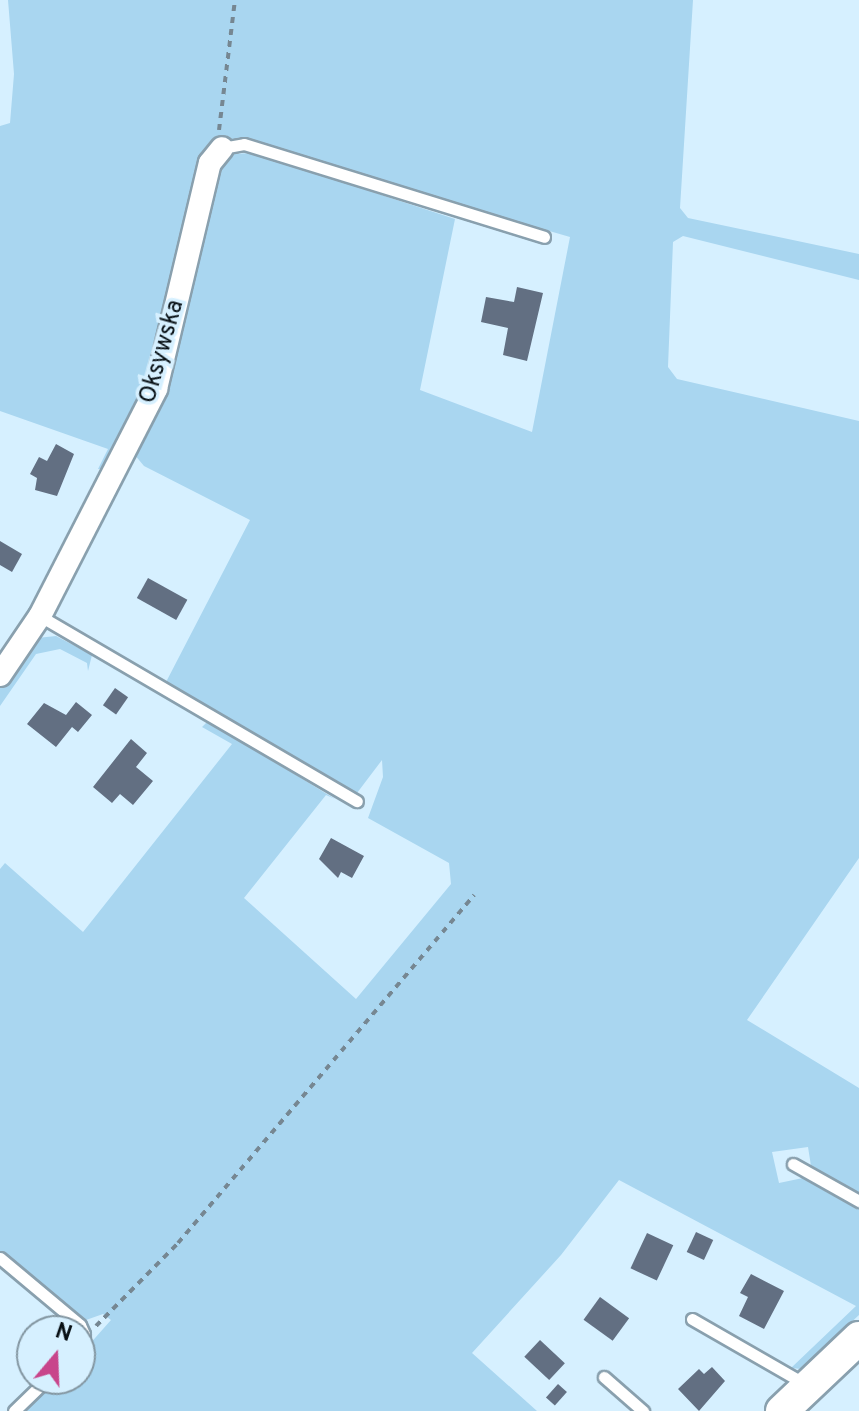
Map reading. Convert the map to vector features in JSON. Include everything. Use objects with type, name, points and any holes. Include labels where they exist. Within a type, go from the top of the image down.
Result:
[{"type":"street","name":"Oksywska","points":[[0,675],[40,616],[156,389],[210,163],[222,148]]},
{"type":"street","points":[[782,1411],[859,1338]]},
{"type":"lane","points":[[222,148],[244,144],[544,237]]},
{"type":"lane","points":[[40,616],[357,801]]},
{"type":"lane","points":[[793,1164],[859,1201]]},
{"type":"lane","points":[[0,1258],[58,1315]]},
{"type":"lane","points":[[692,1319],[809,1386]]},
{"type":"lane","points":[[604,1377],[643,1411]]},
{"type":"lane","points":[[14,1411],[30,1395]]},
{"type":"path","points":[[222,148],[218,125],[235,0]]},
{"type":"path","points":[[96,1327],[178,1243],[474,895]]},
{"type":"shaded area","points":[[8,0],[693,0],[680,208],[688,218],[859,254],[859,280],[683,236],[673,242],[668,367],[677,379],[859,421],[859,858],[747,1020],[859,1088],[859,1193],[811,1166],[808,1147],[772,1152],[779,1183],[803,1178],[859,1210],[859,1315],[801,1369],[791,1368],[856,1306],[619,1180],[561,1255],[472,1353],[537,1411],[24,1411],[40,1395],[96,1395],[96,1337],[111,1320],[103,1314],[80,1315],[0,1251],[0,869],[5,863],[83,932],[232,744],[202,727],[208,721],[335,799],[326,795],[244,898],[356,999],[451,884],[449,863],[368,818],[383,777],[382,760],[357,793],[165,684],[250,520],[144,466],[134,454],[221,161],[232,154],[253,153],[455,219],[420,390],[532,432],[570,237],[224,137],[213,145],[161,358],[111,469],[98,469],[108,449],[0,411],[0,126],[10,123],[14,74]]},
{"type":"shaded area","points":[[56,636],[92,655],[88,671],[87,663],[60,649],[36,654],[0,706],[0,683],[37,638]]},
{"type":"building","points":[[517,287],[543,293],[527,361],[503,355],[508,328],[481,322],[486,297],[514,302]]},
{"type":"building","points":[[56,444],[74,454],[57,496],[35,490],[37,478],[30,474],[39,457],[47,461]]},
{"type":"building","points":[[0,541],[22,554],[12,572],[0,565]]},
{"type":"building","points":[[148,578],[187,600],[176,620],[137,598]]},
{"type":"building","points":[[115,688],[128,697],[116,714],[103,705]]},
{"type":"building","points":[[76,702],[92,715],[78,732],[72,727],[56,747],[27,724],[44,703],[66,715]]},
{"type":"building","points":[[131,739],[147,753],[136,767],[153,781],[133,805],[120,794],[112,803],[93,787]]},
{"type":"building","points":[[331,838],[364,856],[352,878],[341,872],[338,878],[319,859]]},
{"type":"building","points":[[696,1232],[713,1240],[704,1260],[687,1252]]},
{"type":"building","points":[[647,1233],[673,1245],[657,1281],[631,1268]]},
{"type":"building","points":[[751,1274],[784,1291],[764,1329],[739,1316],[748,1297],[740,1293]]},
{"type":"building","points":[[600,1297],[629,1318],[613,1341],[584,1320]]},
{"type":"building","points":[[540,1340],[565,1363],[549,1380],[524,1357]]},
{"type":"building","points":[[712,1367],[725,1381],[699,1411],[678,1389],[699,1369],[704,1374]]},
{"type":"building","points":[[558,1384],[567,1392],[555,1405],[546,1397]]}]
